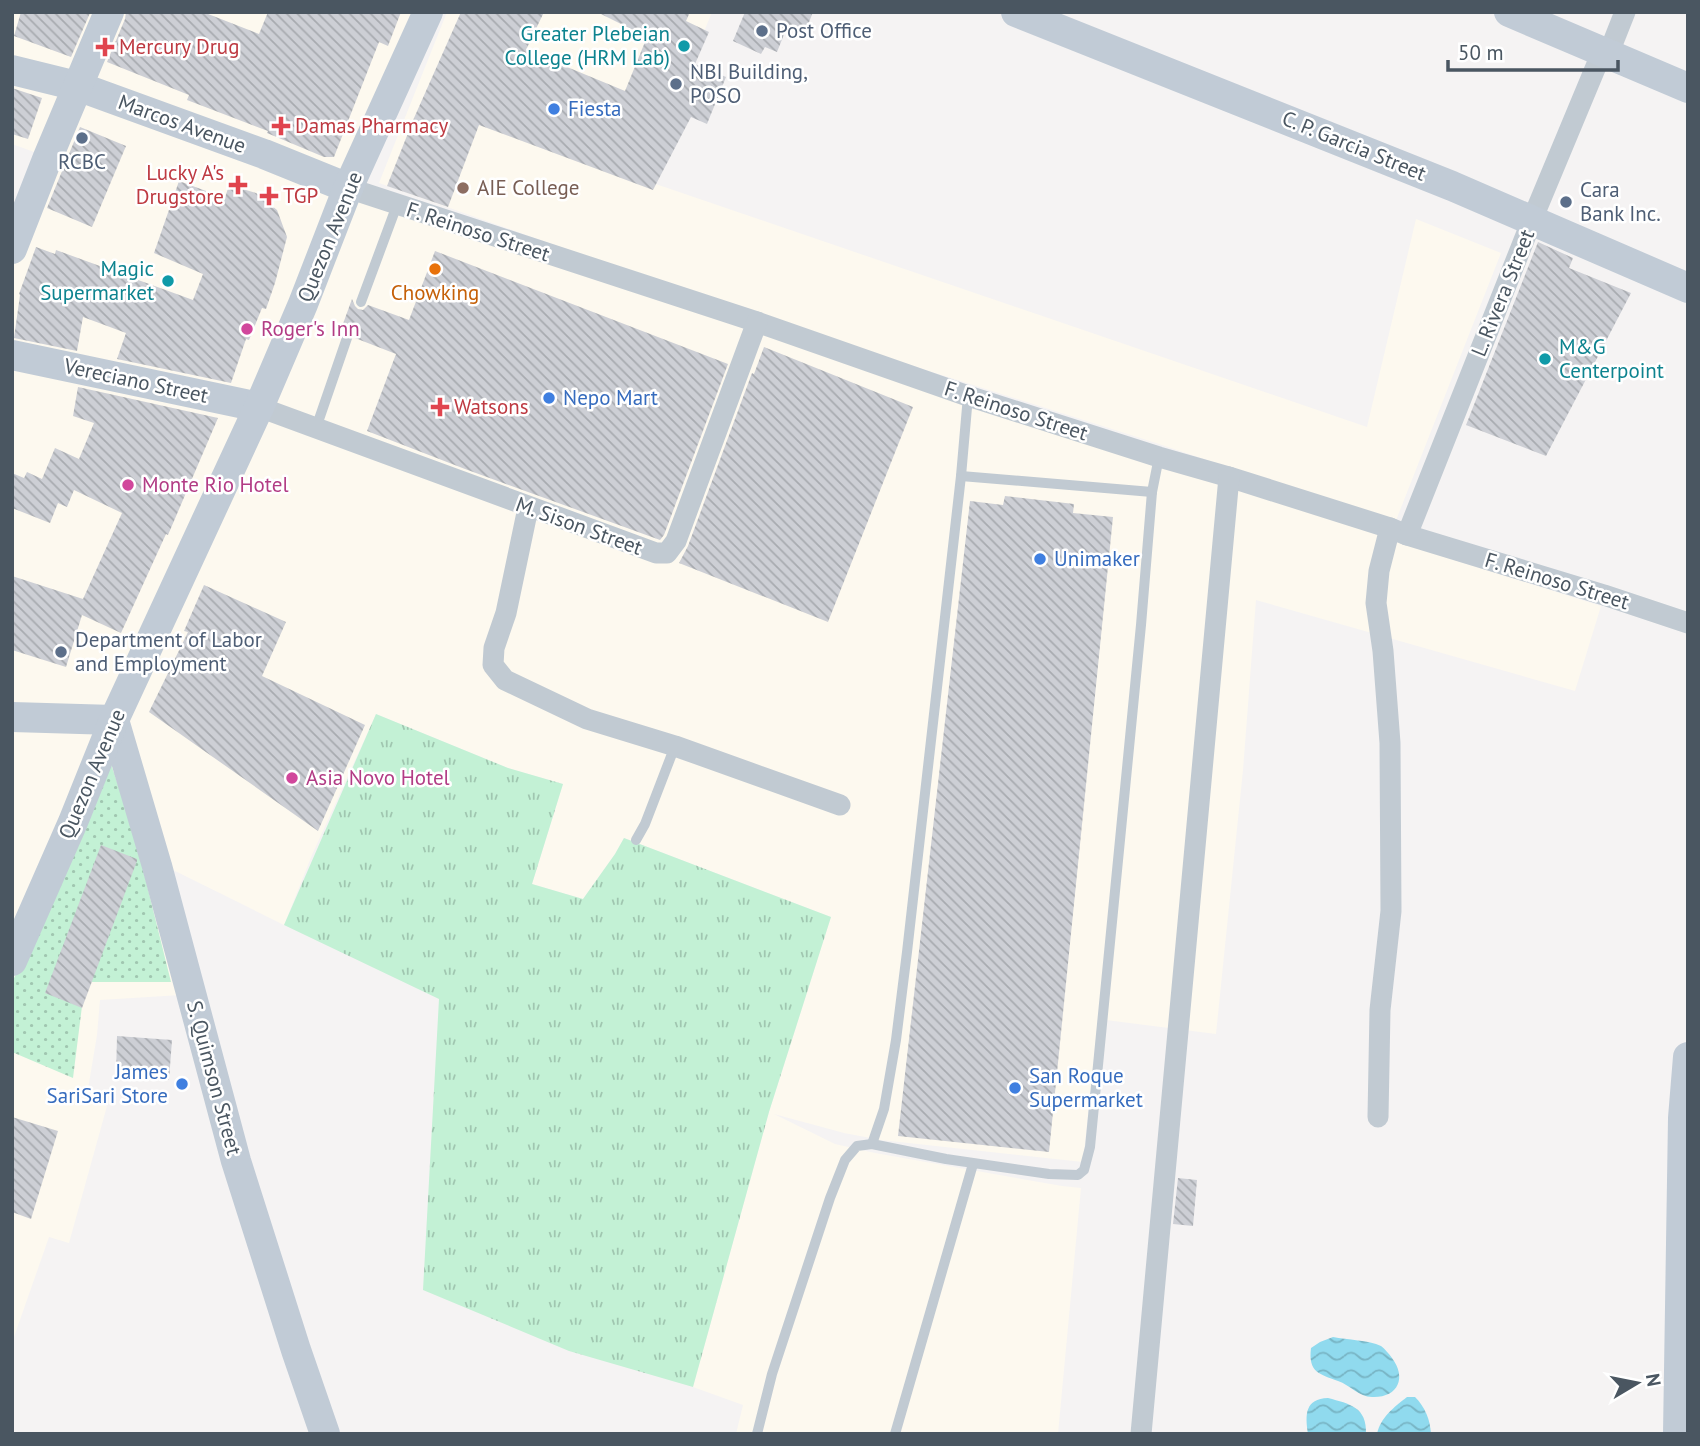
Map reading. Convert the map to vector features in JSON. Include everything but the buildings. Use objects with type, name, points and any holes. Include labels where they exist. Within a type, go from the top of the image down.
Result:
[{"type":"street","points":[[12,249],[108,12]]},
{"type":"street","name":"Quezon Avenue","points":[[12,961],[114,720],[259,407],[348,188],[428,12]]},
{"type":"street","points":[[1510,12],[1688,88]]},
{"type":"street","name":"L. Rivera Street","points":[[1378,1116],[1380,1010],[1391,911],[1390,743],[1376,603],[1379,571],[1399,531],[1532,220],[1625,12]]},
{"type":"street","name":"C. P. Garcia Street","points":[[1019,13],[1452,186],[1688,288]]},
{"type":"street","name":"Marcos Avenue","points":[[12,70],[77,86],[348,188]]},
{"type":"street","name":"F. Reinoso Street","points":[[348,188],[757,322],[968,396],[1604,594],[1688,623]]},
{"type":"street","name":"M. Sison Street","points":[[259,407],[528,508],[656,553],[667,553],[676,541],[757,322]]},
{"type":"street","name":"Vereciano Street","points":[[12,355],[259,407]]},
{"type":"street","points":[[1141,1434],[1229,477]]},
{"type":"street","points":[[528,508],[506,613],[494,648],[493,665],[505,680],[587,719],[675,746],[840,805]]},
{"type":"street","points":[[12,717],[114,720]]},
{"type":"street","name":"S. Quimson Street","points":[[114,720],[204,1034],[236,1161],[296,1350],[326,1434]]},
{"type":"street","points":[[1678,1434],[1683,1118],[1688,1057]]},
{"type":"lane","points":[[361,302],[397,205]]},
{"type":"lane","points":[[316,428],[348,335]]},
{"type":"lane","points":[[872,1144],[884,1109],[898,1027],[968,396]]},
{"type":"lane","points":[[757,1434],[772,1374],[845,1160],[858,1146],[872,1144],[973,1164],[1048,1174],[1078,1175],[1084,1171],[1090,1147],[1139,652],[1152,492],[1159,457]]},
{"type":"lane","points":[[961,476],[1152,492]]},
{"type":"lane","points":[[636,840],[645,824],[675,746]]},
{"type":"lane","points":[[895,1434],[973,1164]]},
{"type":"shaded area","points":[[12,12],[428,12],[348,188],[1159,457],[1416,548],[1601,606],[1575,691],[1256,600],[1243,770],[1216,1034],[1098,1019],[1083,1162],[881,1140],[774,1114],[835,1144],[1081,1188],[1058,1434],[736,1434],[743,1405],[693,1387],[769,1112],[831,917],[624,838],[583,899],[532,884],[563,784],[508,768],[376,714],[312,855],[284,925],[167,867],[197,994],[100,1000],[87,1095],[107,1106],[69,1243],[49,1237],[14,1337],[12,1336],[12,249],[48,157],[12,144]]},
{"type":"shaded area","points":[[447,12],[712,12],[644,180],[1367,427],[1416,219],[1501,253],[1395,523],[1156,443],[756,316],[379,183]]},
{"type":"green space","points":[[376,714],[508,768],[563,784],[532,884],[583,899],[624,838],[831,917],[769,1112],[693,1387],[569,1351],[423,1290],[439,999],[284,925]]},
{"type":"green space","points":[[109,758],[134,833],[171,982],[85,982],[73,1078],[12,1052],[12,983]]},
{"type":"water","points":[[1333,1337],[1370,1342],[1382,1347],[1397,1365],[1399,1379],[1394,1390],[1381,1396],[1367,1396],[1316,1371],[1311,1362],[1311,1348]]},
{"type":"water","points":[[1407,1397],[1415,1397],[1422,1405],[1431,1434],[1377,1434],[1384,1418]]},
{"type":"water","points":[[1328,1398],[1356,1408],[1364,1418],[1366,1434],[1308,1434],[1308,1409],[1315,1401]]},
{"type":"place","name":"Post Office","points":[[762,31]]},
{"type":"place","name":"Greater Plebeian College (HRM Lab)","points":[[684,46]]},
{"type":"place","name":"Mercury Drug","points":[[105,47]]},
{"type":"place","name":"NBI Building, POSO","points":[[676,84]]},
{"type":"place","name":"Fiesta","points":[[554,109]]},
{"type":"place","name":"Damas Pharmacy","points":[[281,126]]},
{"type":"place","name":"RCBC","points":[[82,138]]},
{"type":"place","name":"Lucky A's Drugstore","points":[[238,185]]},
{"type":"place","name":"AIE College","points":[[463,188]]},
{"type":"place","name":"TGP","points":[[269,196]]},
{"type":"place","name":"Cara Bank Inc.","points":[[1566,202]]},
{"type":"place","name":"Chowking","points":[[435,269]]},
{"type":"place","name":"Magic Supermarket","points":[[168,281]]},
{"type":"place","name":"Roger's Inn","points":[[247,329]]},
{"type":"place","name":"M&G Centerpoint","points":[[1545,359]]},
{"type":"place","name":"Nepo Mart","points":[[549,398]]},
{"type":"place","name":"Watsons","points":[[440,407]]},
{"type":"place","name":"Monte Rio Hotel","points":[[128,485]]},
{"type":"place","name":"Unimaker","points":[[1040,559]]},
{"type":"place","name":"Department of Labor and Employment","points":[[61,652]]},
{"type":"place","name":"Asia Novo Hotel","points":[[292,778]]},
{"type":"place","name":"James SariSari Store","points":[[182,1084]]},
{"type":"place","name":"San Roque Supermarket","points":[[1015,1088]]}]
